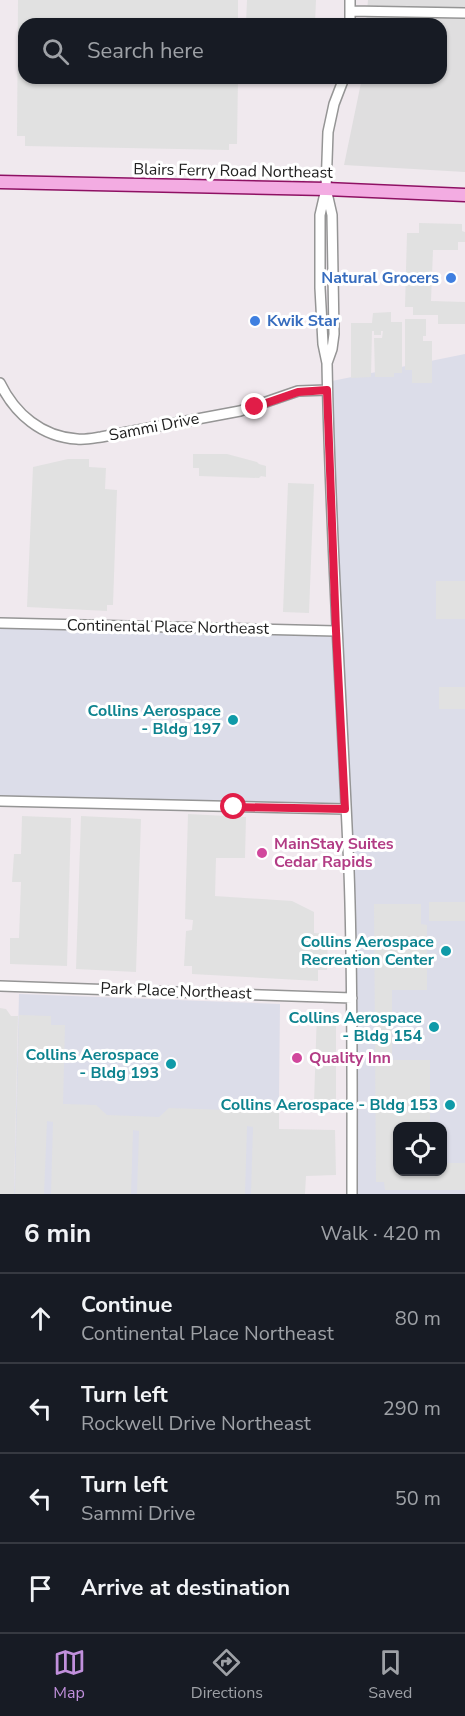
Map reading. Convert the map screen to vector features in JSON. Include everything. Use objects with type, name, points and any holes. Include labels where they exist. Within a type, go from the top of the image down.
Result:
[{"type":"main road","name":"Blairs Ferry Road Northeast","points":[[0,183],[326,189],[465,195]]},
{"type":"street","points":[[350,0],[350,18]]},
{"type":"street","points":[[350,11],[465,13]]},
{"type":"street","points":[[342,84],[334,104],[328,132],[326,189],[332,215],[334,333],[327,363],[327,390],[352,998],[352,1194]]},
{"type":"street","name":"Sammi Drive","points":[[0,383],[20,414],[57,436],[79,439],[240,411],[298,392],[327,390]]},
{"type":"street","name":"Continental Place Northeast","points":[[0,622],[336,631]]},
{"type":"street","points":[[0,801],[345,809]]},
{"type":"street","name":"Park Place Northeast","points":[[0,986],[352,998]]},
{"type":"shaded area","points":[[18,0],[238,0],[238,18],[18,18],[18,84],[238,84],[237,144],[229,144],[229,150],[25,146],[25,136],[17,136]]},
{"type":"shaded area","points":[[247,0],[316,0],[315,18],[246,18]]},
{"type":"shaded area","points":[[368,0],[465,0],[465,172],[344,165],[361,84],[447,84],[447,18],[366,18]]},
{"type":"shaded area","points":[[419,223],[462,224],[465,242],[458,242],[458,250],[433,250],[431,301],[465,302],[465,324],[438,324],[438,315],[413,315],[413,307],[405,307],[407,233],[419,233]]},
{"type":"shaded area","points":[[391,312],[391,322],[402,322],[402,373],[394,373],[394,377],[375,377],[374,338],[382,338],[383,331],[381,335],[374,335],[372,331],[371,377],[351,378],[351,323],[372,323],[373,313]]},
{"type":"shaded area","points":[[405,319],[426,319],[426,336],[423,336],[423,341],[432,341],[432,383],[412,383],[412,370],[405,370]]},
{"type":"shaded area","points":[[465,354],[465,1194],[352,1194],[345,809],[0,801],[0,623],[336,631],[327,382]]},
{"type":"shaded area","points":[[193,454],[227,454],[257,462],[266,466],[266,477],[199,476],[199,468],[193,468]]},
{"type":"shaded area","points":[[68,459],[89,459],[89,467],[106,468],[105,489],[117,490],[113,605],[107,605],[107,611],[27,607],[33,467]]},
{"type":"shaded area","points":[[288,483],[314,484],[309,613],[283,612]]},
{"type":"shaded area","points":[[436,581],[465,581],[465,619],[436,619]]},
{"type":"shaded area","points":[[439,687],[465,687],[465,709],[439,709]]},
{"type":"shaded area","points":[[188,814],[246,817],[245,858],[216,858],[215,896],[292,901],[314,912],[314,933],[328,934],[327,970],[318,970],[318,981],[192,974],[192,966],[184,966],[186,931],[192,930],[193,920],[185,919]]},
{"type":"shaded area","points":[[22,816],[71,818],[67,966],[10,964],[10,938],[19,938],[21,882],[12,882],[14,854],[21,854]]},
{"type":"shaded area","points":[[81,816],[141,819],[136,972],[76,969]]},
{"type":"shaded area","points":[[429,902],[465,902],[465,921],[429,921]]},
{"type":"shaded area","points":[[374,904],[421,904],[421,924],[427,925],[427,990],[392,990],[392,1060],[430,1060],[430,1122],[393,1122],[393,1176],[447,1176],[447,1163],[465,1163],[465,1190],[385,1190],[384,1182],[376,1182]]},
{"type":"shaded area","points":[[19,994],[280,1004],[278,1194],[14,1194]]},
{"type":"shaded area","points":[[0,1008],[6,1009],[11,1016],[18,1016],[14,1194],[0,1194]]},
{"type":"shaded area","points":[[317,1012],[336,1012],[336,1104],[314,1103]]},
{"type":"shaded area","points":[[19,1015],[51,1016],[51,1025],[65,1025],[63,1104],[96,1105],[107,1115],[159,1117],[169,1108],[228,1110],[229,1102],[279,1104],[279,1129],[335,1130],[336,1175],[306,1176],[305,1194],[251,1194],[253,1127],[247,1126],[245,1194],[137,1194],[139,1131],[133,1130],[131,1194],[51,1194],[53,1122],[47,1121],[44,1194],[15,1194]]},
{"type":"place","name":"Natural Grocers","points":[[451,278]]},
{"type":"place","name":"Kwik Star","points":[[255,321]]},
{"type":"place","name":"Collins Aerospace - Bldg 197","points":[[233,720]]},
{"type":"place","name":"MainStay Suites Cedar Rapids","points":[[262,853]]},
{"type":"place","name":"Collins Aerospace Recreation Center","points":[[446,951]]},
{"type":"place","name":"Collins Aerospace - Bldg 154","points":[[434,1027]]},
{"type":"place","name":"Quality Inn","points":[[297,1058]]},
{"type":"place","name":"Collins Aerospace - Bldg 193","points":[[171,1064]]},
{"type":"place","name":"Collins Aerospace - Bldg 153","points":[[450,1105]]},
{"type":"route","points":[[234,807],[345,809],[327,390],[307,390],[286,394],[255,407]]}]
